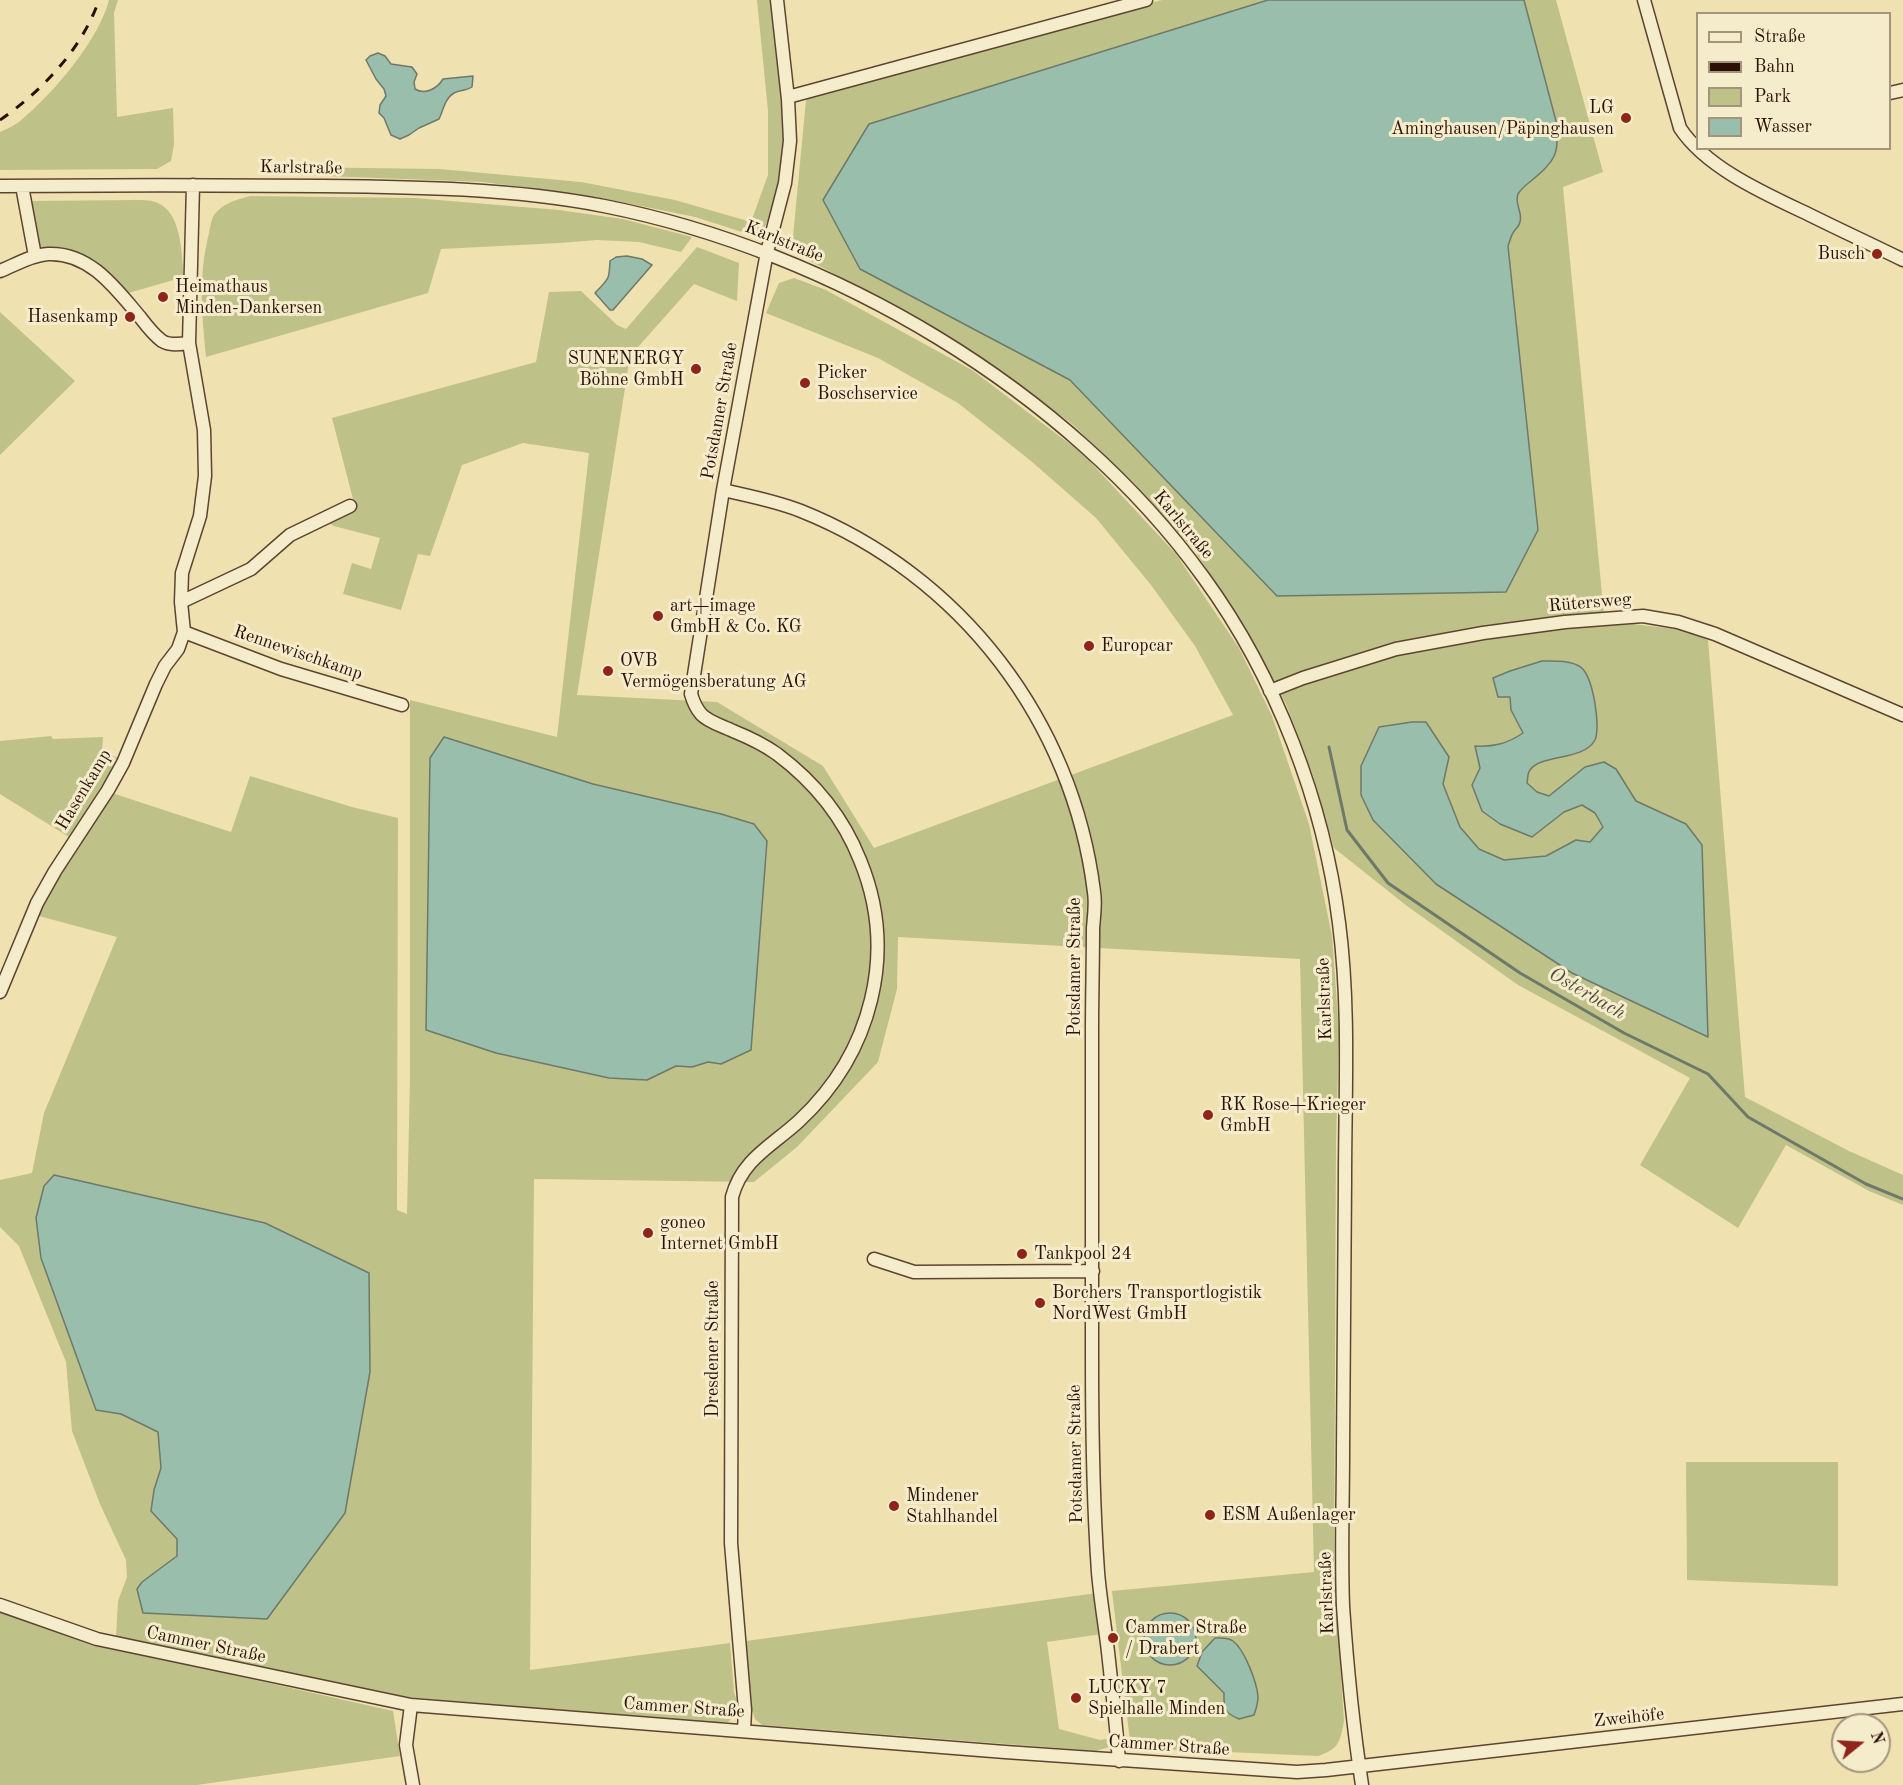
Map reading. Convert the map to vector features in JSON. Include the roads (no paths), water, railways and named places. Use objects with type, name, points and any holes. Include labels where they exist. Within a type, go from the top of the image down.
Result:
[{"type":"street","name":"Potsdamer Straße","points":[[777,0],[788,96],[790,141],[785,183],[767,252],[723,490],[769,501],[837,527],[884,554],[937,593],[988,647],[1032,707],[1062,768],[1075,804],[1095,895],[1092,1025],[1094,1506],[1099,1577],[1119,1761]]},
{"type":"street","points":[[788,96],[1146,0]]},
{"type":"street","points":[[1644,0],[1680,128],[1692,137]]},
{"type":"street","points":[[1700,150],[1705,157],[1762,193],[1903,260]]},
{"type":"street","points":[[184,632],[181,602],[182,573],[200,516],[205,476],[204,430],[189,343],[193,185]]},
{"type":"street","name":"Karlstraße","points":[[0,186],[193,185],[467,189],[537,196],[617,209],[703,231],[767,252],[871,301],[921,328],[1026,398],[1076,438],[1128,487],[1169,533],[1205,579],[1237,629],[1270,691],[1295,748],[1324,841],[1339,923],[1346,1025],[1343,1601],[1359,1766]]},
{"type":"street","points":[[22,186],[35,256]]},
{"type":"street","points":[[0,271],[35,256],[58,255],[82,261],[113,285],[164,342],[189,343]]},
{"type":"street","name":"Dresdener Straße","points":[[723,490],[693,674],[691,694],[694,704],[702,716],[774,752],[819,792],[836,815],[857,852],[874,902],[877,936],[877,968],[870,1002],[863,1031],[849,1058],[837,1078],[799,1121],[768,1145],[742,1171],[732,1197],[731,1543],[745,1710],[744,1731]]},
{"type":"street","points":[[181,602],[251,569],[290,535],[350,506]]},
{"type":"street","name":"Rütersweg","points":[[1270,691],[1396,649],[1483,633],[1564,622],[1643,616],[1678,622],[1715,634],[1903,715]]},
{"type":"street","name":"Rennewischkamp","points":[[184,632],[281,669],[402,705]]},
{"type":"street","name":"Hasenkamp","points":[[0,992],[38,903],[55,871],[123,763],[156,684],[165,666],[178,649],[184,632]]},
{"type":"street","points":[[874,1259],[914,1272],[1093,1271]]},
{"type":"street","name":"Cammer Straße","points":[[0,1605],[97,1639],[411,1705],[1119,1761],[1297,1772],[1359,1766]]},
{"type":"street","name":"Zweihöfe","points":[[1359,1766],[1903,1704]]},
{"type":"street","points":[[411,1705],[406,1745],[413,1785]]},
{"type":"street","points":[[1359,1766],[1362,1785]]},
{"type":"water","points":[[1268,0],[1524,0],[1556,121],[1557,141],[1551,161],[1518,194],[1520,222],[1508,246],[1538,530],[1506,592],[1277,596],[1070,380],[860,269],[823,200],[869,124]]},
{"type":"water","points":[[378,53],[385,56],[391,64],[412,67],[417,74],[414,82],[415,89],[419,91],[430,90],[443,79],[473,76],[472,87],[451,95],[439,119],[400,139],[391,135],[384,118],[379,113],[380,105],[386,96],[366,60]]},
{"type":"water","points":[[627,256],[642,259],[652,265],[613,310],[610,310],[595,293],[607,279],[610,261],[616,257]]},
{"type":"water","points":[[1542,661],[1570,663],[1579,666],[1584,671],[1592,689],[1597,733],[1595,740],[1582,751],[1535,765],[1529,772],[1527,783],[1537,792],[1549,796],[1585,767],[1604,762],[1616,769],[1636,801],[1686,824],[1702,845],[1708,1037],[1572,973],[1436,884],[1373,820],[1361,795],[1361,766],[1379,727],[1426,722],[1449,757],[1443,784],[1460,827],[1479,849],[1504,860],[1546,856],[1576,840],[1590,842],[1603,827],[1595,813],[1582,805],[1564,812],[1532,837],[1500,824],[1482,811],[1472,785],[1480,768],[1475,746],[1500,744],[1523,733],[1511,710],[1510,697],[1498,697],[1493,678]]},
{"type":"water","points":[[444,737],[593,784],[754,824],[767,841],[751,1050],[721,1064],[708,1062],[692,1067],[676,1066],[647,1080],[609,1078],[496,1053],[426,1030],[430,758]]},
{"type":"water","points":[[54,1175],[265,1223],[369,1273],[370,1372],[345,1513],[267,1619],[143,1613],[137,1589],[142,1582],[177,1556],[177,1539],[151,1511],[154,1490],[161,1468],[158,1432],[121,1414],[96,1410],[41,1258],[36,1218],[44,1186]]},
{"type":"water","points":[[1165,1613],[1175,1613],[1189,1620],[1196,1639],[1189,1658],[1175,1665],[1165,1665],[1155,1661],[1148,1654],[1144,1644],[1144,1634],[1148,1624],[1155,1617]]},
{"type":"water","points":[[1215,1638],[1227,1638],[1233,1641],[1246,1659],[1258,1697],[1254,1715],[1239,1719],[1227,1712],[1224,1693],[1197,1666],[1202,1652]]},
{"type":"waterway","name":"Osterbach","points":[[1329,747],[1347,830],[1388,883],[1520,973],[1624,1033],[1708,1074],[1748,1117],[1866,1184],[1903,1199]]},
{"type":"railway","points":[[0,120],[31,96],[59,68],[82,35],[99,0]]},
{"type":"place","name":"LG Aminghausen/Päpinghausen","points":[[1626,118]]},
{"type":"place","name":"Busch","points":[[1877,254]]},
{"type":"place","name":"Heimathaus Minden-Dankersen","points":[[163,297]]},
{"type":"place","name":"Hasenkamp","points":[[130,317]]},
{"type":"place","name":"SUNENERGY Böhne GmbH","points":[[696,369]]},
{"type":"place","name":"Picker Boschservice","points":[[805,383]]},
{"type":"place","name":"art+image GmbH & Co. KG","points":[[658,616]]},
{"type":"place","name":"Europcar","points":[[1089,646]]},
{"type":"place","name":"OVB Vermögensberatung AG","points":[[608,671]]},
{"type":"place","name":"RK Rose+Krieger GmbH","points":[[1208,1115]]},
{"type":"place","name":"goneo Internet GmbH","points":[[648,1233]]},
{"type":"place","name":"Tankpool 24","points":[[1022,1254]]},
{"type":"place","name":"Borchers Transportlogistik NordWest GmbH","points":[[1040,1303]]},
{"type":"place","name":"Mindener Stahlhandel","points":[[894,1506]]},
{"type":"place","name":"ESM Außenlager","points":[[1210,1515]]},
{"type":"place","name":"Cammer Straße / Drabert","points":[[1113,1638]]},
{"type":"place","name":"LUCKY 7 Spielhalle Minden","points":[[1076,1698]]}]
